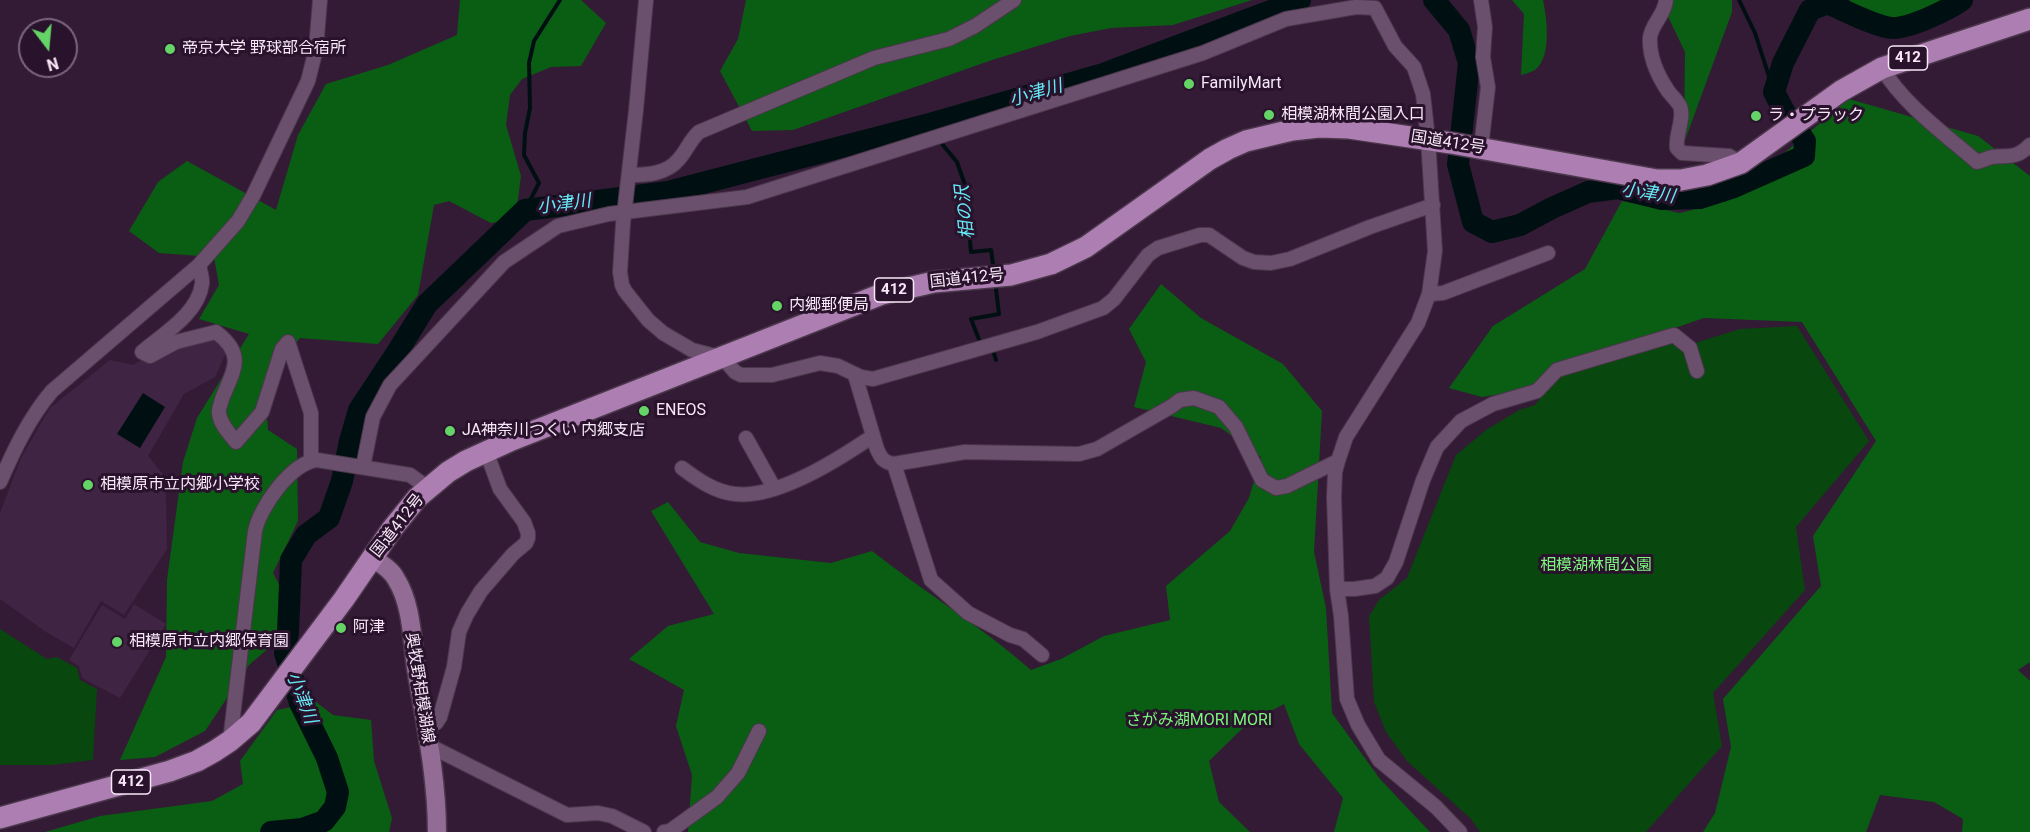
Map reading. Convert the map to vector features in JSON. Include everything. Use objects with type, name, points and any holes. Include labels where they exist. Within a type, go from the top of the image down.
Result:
[{"type":"highway","name":"国道412号","points":[[0,818],[170,771],[196,761],[230,741],[251,723],[406,510],[448,472],[486,451],[882,294],[934,282],[1011,275],[1051,264],[1086,247],[1210,159],[1246,141],[1292,130],[1319,127],[1349,128],[1428,139],[1657,180],[1681,180],[1741,163],[1841,91],[1882,68],[2030,19]]},
{"type":"main road","name":"奥牧野相模湖線","points":[[372,558],[387,568],[396,578],[406,601],[427,736],[437,813],[437,832]]},
{"type":"street","points":[[0,482],[6,455],[52,391],[199,265],[242,215],[308,81],[316,49],[320,0]]},
{"type":"street","points":[[646,0],[624,213],[620,273],[622,285],[648,320],[672,339],[692,350],[723,358],[735,372],[752,376],[772,375],[819,363],[838,366],[855,375],[873,379],[1037,332],[1103,308],[1114,299],[1148,255],[1158,248],[1200,235],[1209,235],[1243,258],[1254,262],[1271,263],[1290,260],[1370,227],[1433,205]]},
{"type":"street","points":[[629,175],[653,173],[670,167],[699,132],[874,58],[949,39],[975,26],[1014,0]]},
{"type":"street","points":[[1477,148],[1488,96],[1483,57],[1485,27],[1481,0]]},
{"type":"street","points":[[1666,0],[1665,8],[1651,32],[1650,48],[1661,79],[1680,107],[1681,119],[1676,138],[1677,148],[1682,153],[1729,156],[1741,163]]},
{"type":"street","points":[[360,467],[373,417],[390,385],[504,262],[558,226],[609,214],[747,197],[1203,53],[1286,20],[1356,8],[1375,8],[1395,46],[1414,67],[1423,94],[1435,251],[1429,294],[1418,323],[1346,437],[1335,472],[1337,589],[1347,699],[1358,725],[1379,760],[1436,807],[1460,832]]},
{"type":"street","points":[[1882,68],[1916,108],[1977,162],[1991,157],[2010,157],[2023,152],[2030,145]]},
{"type":"street","points":[[1429,294],[1443,293],[1548,253]]},
{"type":"street","points":[[199,265],[203,281],[193,306],[184,317],[142,352],[150,356],[176,342],[216,332],[224,338],[231,345],[235,354],[235,362],[218,411],[222,424],[236,442],[262,412],[282,349],[288,342],[311,413],[311,461]]},
{"type":"street","points":[[1337,589],[1375,586],[1387,578],[1396,562],[1423,480],[1437,447],[1461,421],[1493,404],[1537,391],[1557,370],[1674,334],[1690,348],[1697,371]]},
{"type":"street","points":[[855,375],[881,459],[887,463],[894,464],[965,452],[1079,454],[1097,449],[1180,400],[1194,398],[1219,407],[1236,427],[1262,480],[1276,488],[1287,486],[1338,461]]},
{"type":"street","points":[[682,468],[715,489],[735,494],[759,493],[826,467],[873,436]]},
{"type":"street","points":[[746,438],[774,488]]},
{"type":"street","points":[[486,451],[500,489],[524,522],[528,538],[473,603],[459,632],[454,667],[440,717],[427,736],[567,815],[598,813],[612,816],[644,832]]},
{"type":"street","points":[[230,741],[251,554],[257,520],[283,483],[311,461],[325,461],[410,475],[428,488]]},
{"type":"street","points":[[894,464],[931,580],[968,614],[1023,639],[1042,655]]},
{"type":"street","points":[[664,832],[670,831],[717,797],[738,773],[759,731]]},
{"type":"shaded area","name":"相模原市立内郷小学校","points":[[184,334],[217,339],[226,353],[215,377],[184,394],[148,456],[162,473],[166,496],[167,549],[124,615],[101,601],[74,648],[46,632],[0,599],[0,513],[21,458],[50,408],[110,360],[133,365]]},
{"type":"shaded area","points":[[143,393],[165,407],[140,448],[117,434]]},
{"type":"shaded area","name":"相模原市立内郷保育園","points":[[134,604],[166,624],[120,698],[82,678],[79,666],[69,660],[102,605],[125,619]]},
{"type":"green space","points":[[460,0],[581,0],[606,23],[581,66],[551,67],[522,79],[510,95],[506,125],[521,176],[517,206],[503,221],[491,223],[449,201],[434,205],[418,295],[378,344],[300,338],[264,382],[268,430],[297,449],[298,521],[273,573],[299,622],[249,665],[205,731],[155,757],[120,760],[166,657],[167,580],[183,462],[197,418],[249,334],[199,319],[219,285],[214,257],[159,253],[129,231],[158,182],[187,161],[276,210],[298,135],[326,84],[388,65],[457,35]]},
{"type":"green space","points":[[746,0],[1252,0],[1173,25],[1111,28],[1070,36],[992,60],[793,130],[752,131],[720,71],[738,39]]},
{"type":"green space","points":[[1512,0],[1543,0],[1546,17],[1547,37],[1544,56],[1535,70],[1521,75],[1524,14]]},
{"type":"green space","points":[[1660,0],[1732,0],[1732,12],[1684,143],[1685,52]]},
{"type":"green space","points":[[1850,0],[1949,0],[1934,11],[1891,23],[1850,4]]},
{"type":"green space","points":[[1849,99],[1978,136],[2030,176],[2030,662],[2018,670],[2030,681],[2030,832],[1962,832],[1963,819],[1934,802],[1880,795],[1866,832],[1703,832],[1715,813],[1731,747],[1723,699],[1821,586],[1813,536],[1876,441],[1802,322],[1704,318],[1555,369],[1538,388],[1482,397],[1449,388],[1493,326],[1585,269],[1622,201],[1680,213],[1727,201]]},
{"type":"green space","name":"さがみ湖MORI MORI","points":[[1161,284],[1201,318],[1283,364],[1322,411],[1314,552],[1326,608],[1332,713],[1380,779],[1430,832],[1334,832],[1343,798],[1299,744],[1284,704],[1247,724],[1209,761],[1219,802],[1250,832],[688,832],[692,775],[676,726],[684,690],[629,659],[668,626],[714,614],[651,511],[668,502],[700,542],[739,553],[831,563],[872,551],[1031,670],[1061,659],[1104,636],[1170,620],[1166,586],[1230,531],[1249,498],[1261,457],[1221,428],[1134,407],[1146,362],[1129,329]]},
{"type":"green space","name":"相模湖林間公園","points":[[1797,326],[1869,441],[1796,527],[1805,590],[1713,693],[1722,746],[1646,832],[1480,832],[1471,819],[1407,761],[1386,732],[1374,702],[1369,616],[1379,600],[1407,578],[1456,455],[1486,430],[1519,410],[1535,405],[1559,373],[1665,342],[1682,347],[1740,329]]},
{"type":"green space","points":[[0,629],[47,659],[57,657],[77,668],[80,680],[97,689],[93,760],[52,765],[0,765]]},
{"type":"green space","points":[[316,702],[333,715],[371,720],[374,761],[392,818],[389,832],[45,832],[100,816],[212,801],[243,784],[240,761],[277,710]]},
{"type":"waterway","points":[[525,210],[539,183],[524,155],[530,108],[529,63],[534,41],[560,0]]},
{"type":"waterway","name":"小津川","points":[[271,832],[302,829],[324,821],[335,807],[338,792],[327,758],[300,703],[285,653],[291,560],[306,535],[329,518],[342,481],[359,410],[427,304],[525,210],[668,192],[926,125],[1103,74],[1300,0]]},
{"type":"waterway","name":"小津川","points":[[1434,0],[1459,30],[1469,63],[1458,164],[1473,222],[1492,232],[1520,225],[1588,192],[1618,188],[1662,199],[1700,198],[1734,187],[1804,156],[1805,141],[1774,92],[1783,63],[1810,10],[1828,3],[1870,22],[1893,28],[1929,18],[1962,0]]},
{"type":"waterway","points":[[1739,0],[1755,33],[1774,92]]},
{"type":"waterway","name":"相の沢","points":[[926,125],[929,129]]},
{"type":"waterway","name":"相の沢","points":[[942,144],[957,162],[965,185],[971,252],[991,250],[993,264]]},
{"type":"waterway","name":"相の沢","points":[[980,342],[971,319],[999,314],[996,289]]},
{"type":"waterway","name":"相の沢","points":[[993,350],[996,360]]},
{"type":"place","name":"帝京大学 野球部合宿所","points":[[170,49]]},
{"type":"place","name":"FamilyMart","points":[[1189,84]]},
{"type":"place","name":"相模湖林間公園入口","points":[[1269,115]]},
{"type":"place","name":"ラ・プラック","points":[[1756,116]]},
{"type":"place","name":"内郷郵便局","points":[[777,306]]},
{"type":"place","name":"ENEOS","points":[[644,411]]},
{"type":"place","name":"JA神奈川つくい 内郷支店","points":[[450,431]]},
{"type":"place","name":"相模原市立内郷小学校","points":[[88,485]]},
{"type":"place","name":"阿津","points":[[341,628]]},
{"type":"place","name":"相模原市立内郷保育園","points":[[117,642]]}]
